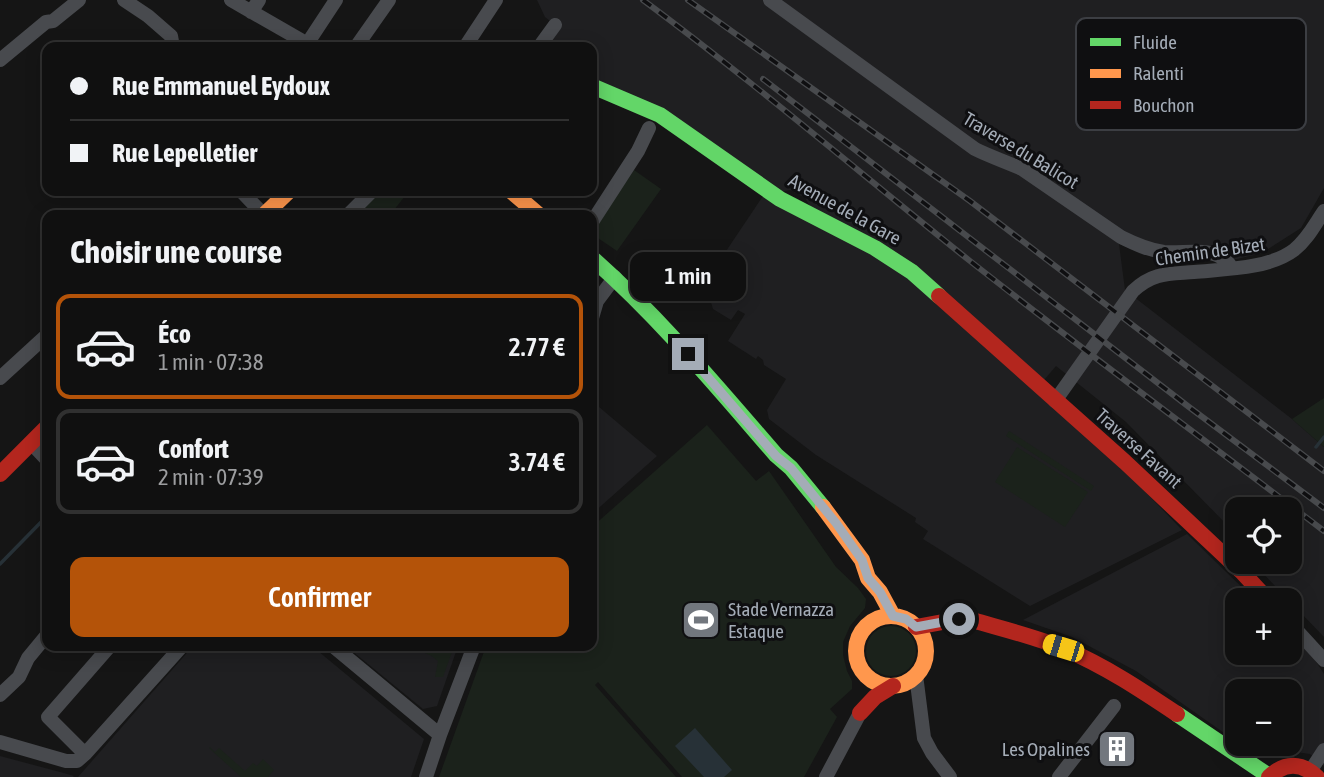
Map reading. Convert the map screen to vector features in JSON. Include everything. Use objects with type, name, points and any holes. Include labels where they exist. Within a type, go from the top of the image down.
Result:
[{"type":"street","points":[[46,22],[47,15],[65,0]]},
{"type":"street","points":[[0,60],[46,22],[53,21],[79,0]]},
{"type":"street","points":[[124,0],[171,36],[172,42]]},
{"type":"street","points":[[232,0],[255,6],[304,42]]},
{"type":"street","points":[[312,42],[336,0]]},
{"type":"street","points":[[359,42],[388,0]]},
{"type":"street","points":[[468,42],[496,0]]},
{"type":"street","name":"Traverse du Balicot","points":[[770,0],[975,149],[1023,170],[1121,237],[1137,245],[1165,252],[1216,254],[1224,257],[1232,268]]},
{"type":"street","points":[[543,42],[555,25]]},
{"type":"street","name":"Avenue de la Gare","points":[[597,88],[660,115],[780,199],[875,248],[912,272],[1055,401]]},
{"type":"street","points":[[597,214],[638,151],[649,128]]},
{"type":"street","points":[[246,196],[259,210]]},
{"type":"street","points":[[269,210],[284,196]]},
{"type":"street","points":[[353,210],[367,196]]},
{"type":"street","points":[[517,196],[533,210]]},
{"type":"street","name":"Chemin de Bizet","points":[[1055,401],[1133,291],[1145,281],[1165,274],[1270,262],[1287,255],[1301,244],[1324,211]]},
{"type":"street","points":[[597,262],[655,316],[776,456],[791,468],[836,523],[862,560],[875,599],[875,620]]},
{"type":"street","points":[[597,301],[615,277]]},
{"type":"street","points":[[0,378],[42,340]]},
{"type":"street","name":"Traverse Favant","points":[[1055,401],[1195,527],[1256,588]]},
{"type":"street","points":[[0,474],[42,432]]},
{"type":"street","points":[[31,443],[42,455]]},
{"type":"street","points":[[868,578],[880,592],[893,616]]},
{"type":"street","points":[[826,777],[869,701],[879,692],[908,681],[922,666],[925,646],[922,635],[906,619],[893,616],[875,620],[858,638],[856,654],[862,670],[863,695],[860,713]]},
{"type":"street","points":[[916,627],[959,619],[982,623],[1063,648],[1138,688],[1269,777],[1276,770],[1293,764],[1314,774],[1324,750]]},
{"type":"street","points":[[925,646],[943,623]]},
{"type":"street","points":[[1302,636],[1324,660]]},
{"type":"street","points":[[0,695],[19,677],[28,658],[42,641]]},
{"type":"street","points":[[85,754],[48,717],[106,651]]},
{"type":"street","points":[[0,742],[66,761],[77,761],[170,651]]},
{"type":"street","points":[[339,651],[440,735]]},
{"type":"street","points":[[426,777],[472,651]]},
{"type":"street","points":[[862,670],[878,684],[895,685],[919,706]]},
{"type":"street","points":[[916,675],[924,738],[950,777]]},
{"type":"street","points":[[1059,777],[1114,706]]},
{"type":"shaded area","points":[[537,0],[1324,0],[1324,188],[1301,228],[1262,253],[1237,259],[1146,255],[1119,244],[1125,290],[1292,419],[1324,447],[1324,637],[1302,614],[1302,588],[1277,588],[1264,574],[1302,574],[1302,497],[1225,497],[1225,523],[1126,422],[1056,366],[1044,380],[814,213],[805,198],[790,190],[780,192],[597,84],[597,42],[551,42],[560,29],[545,17]]},
{"type":"shaded area","points":[[634,170],[661,189],[617,251],[597,237],[597,224]]},
{"type":"shaded area","points":[[371,196],[405,196],[394,210],[357,210]]},
{"type":"shaded area","points":[[763,196],[869,252],[908,277],[1137,483],[1182,530],[1030,606],[923,539],[928,531],[915,522],[916,518],[816,455],[769,419],[767,410],[786,379],[764,365],[758,356],[756,359],[728,341],[745,314],[738,310],[731,320],[713,309],[710,299],[712,292],[708,289],[711,284],[706,281]]},
{"type":"shaded area","points":[[1324,398],[1324,447],[1292,419]]},
{"type":"shaded area","points":[[597,405],[657,456],[597,510]]},
{"type":"shaded area","name":"Stade Vernazza Estaque","points":[[707,425],[756,481],[769,471],[836,567],[866,599],[865,608],[850,626],[843,642],[843,655],[852,689],[830,709],[837,717],[804,777],[682,777],[598,682],[595,685],[676,777],[439,777],[484,651],[597,651],[597,523]]},
{"type":"shaded area","points":[[1009,431],[1094,486],[1091,491],[1006,436]]},
{"type":"shaded area","points":[[1017,447],[1088,492],[1065,527],[995,482]]},
{"type":"shaded area","points":[[1187,534],[1225,571],[1225,574],[1243,588],[1225,588],[1225,665],[1302,665],[1302,646],[1324,674],[1324,766],[1310,754],[1302,753],[1302,679],[1225,679],[1225,734],[1136,671],[1072,637],[1023,620]]},
{"type":"shaded area","points":[[891,626],[909,633],[916,651],[909,669],[891,676],[873,669],[866,651],[873,633]]},
{"type":"shaded area","points":[[189,651],[318,651],[424,739],[411,777],[78,777]]},
{"type":"shaded area","points":[[352,651],[456,651],[437,706],[423,709]]},
{"type":"shaded area","points":[[417,651],[452,651],[443,677],[435,677],[438,661]]},
{"type":"shaded area","points":[[695,728],[732,770],[724,777],[704,777],[675,746]]},
{"type":"shaded area","points":[[209,748],[215,752],[219,748],[245,771],[253,763],[257,766],[263,759],[274,770],[268,777],[241,777]]},
{"type":"shaded area","points":[[0,756],[74,776],[0,777]]},
{"type":"waterway","points":[[1316,447],[1324,437]]},
{"type":"waterway","points":[[0,564],[42,521]]},
{"type":"railway","points":[[643,0],[1014,295],[1324,531]]},
{"type":"railway","points":[[688,0],[970,201],[1324,471]]},
{"type":"railway","points":[[763,79],[1324,508]]},
{"type":"traffic: fast","points":[[597,88],[660,115],[780,199],[875,248],[912,272],[939,296]]},
{"type":"traffic: fast","points":[[597,263],[665,329],[823,507]]},
{"type":"traffic: fast","points":[[1177,714],[1269,776]]},
{"type":"traffic: slow","points":[[269,210],[284,196]]},
{"type":"traffic: slow","points":[[517,196],[533,210]]},
{"type":"traffic: slow","points":[[823,507],[862,560],[868,578],[880,592],[893,616]]},
{"type":"traffic: slow","points":[[891,616],[916,626],[926,651],[916,676],[891,686],[866,676],[856,651],[866,626],[891,616]]},
{"type":"traffic: jam","points":[[939,296],[1125,462],[1257,588]]},
{"type":"traffic: jam","points":[[0,474],[42,432]]},
{"type":"traffic: jam","points":[[916,627],[959,619],[972,620],[1043,641],[1094,663],[1177,714]]},
{"type":"traffic: jam","points":[[860,713],[875,697],[893,686]]},
{"type":"traffic: jam","points":[[1269,777],[1287,766],[1299,766],[1317,777]]},
{"type":"place","name":"Stade Vernazza Estaque","points":[[701,620]]},
{"type":"place","name":"Les Opalines","points":[[1117,749]]},
{"type":"route","points":[[688,354],[776,456],[791,468],[836,523],[862,560],[868,578],[880,592],[893,616],[906,619],[916,627],[959,619]]}]
